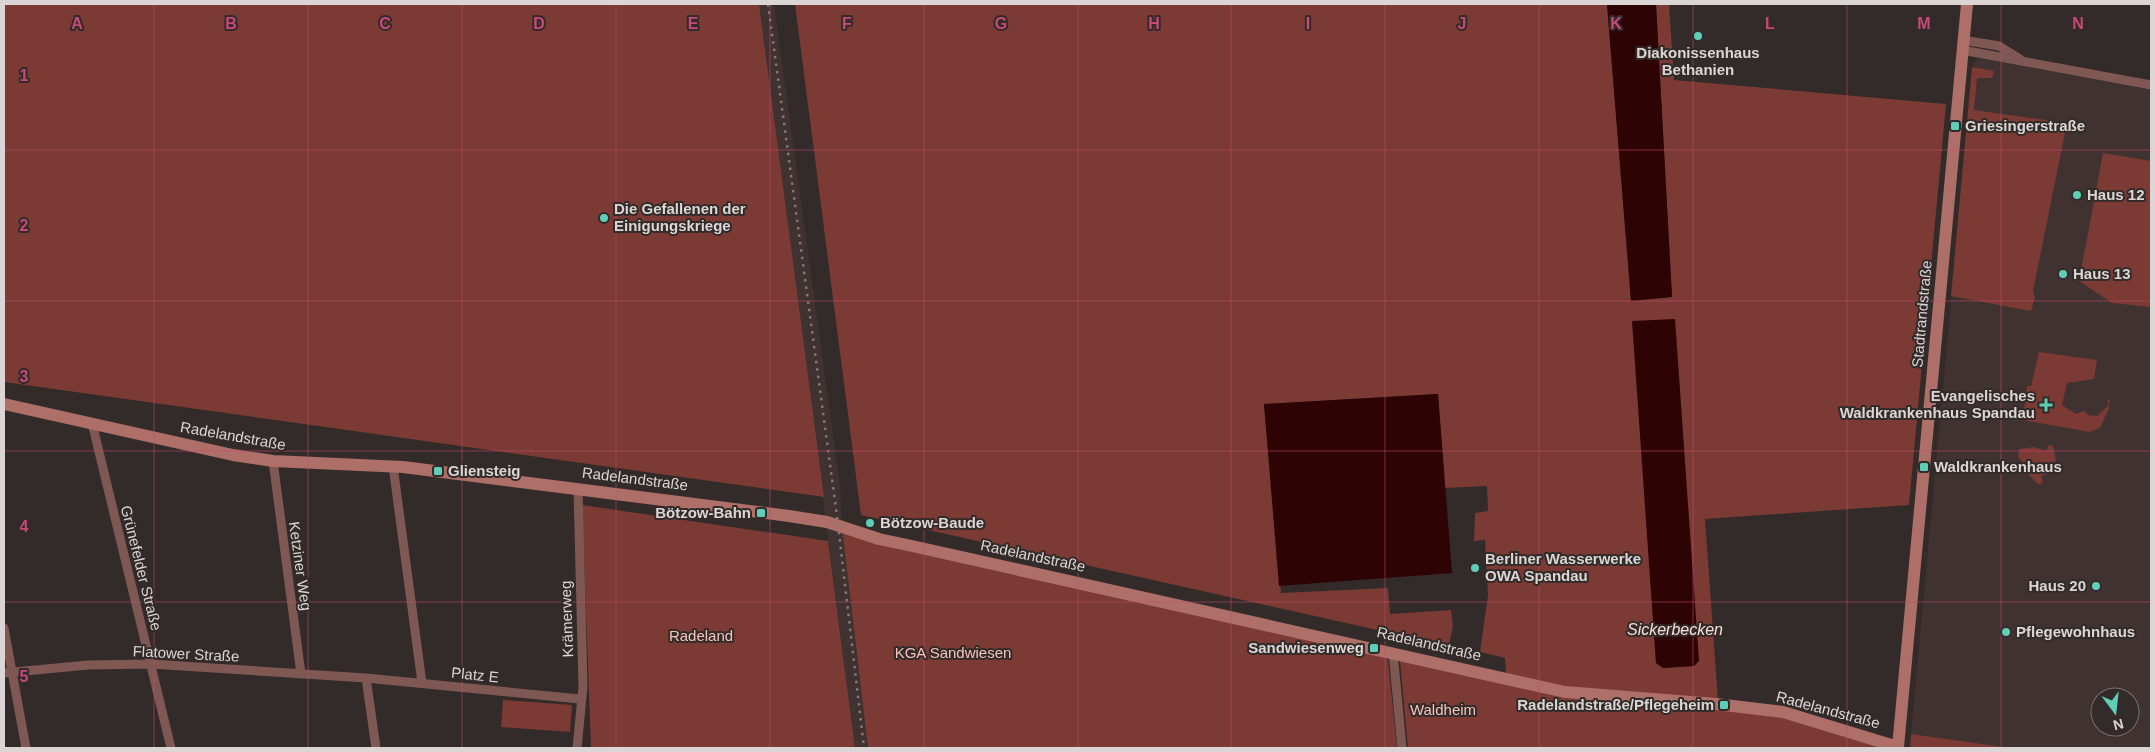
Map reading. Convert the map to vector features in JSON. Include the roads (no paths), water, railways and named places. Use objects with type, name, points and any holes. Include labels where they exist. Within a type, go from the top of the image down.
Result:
[{"type":"street","name":"Stadtrandstraße","points":[[1900,748],[1967,4]]},
{"type":"street","points":[[1963,45],[2024,61],[2151,85]]},
{"type":"street","name":"Radelandstraße","points":[[4,404],[194,447],[273,461],[393,466],[814,520],[879,539],[1565,692],[1716,704],[1783,712],[1900,748]]},
{"type":"street","name":"Grünefelder Straße","points":[[92,423],[171,748]]},
{"type":"street","name":"Ketziner Weg","points":[[273,461],[301,674]]},
{"type":"street","points":[[393,466],[422,683]]},
{"type":"street","name":"Krämerweg","points":[[577,748],[580,699],[583,687],[578,489]]},
{"type":"street","points":[[4,628],[8,672],[26,748]]},
{"type":"street","points":[[1392,652],[1402,748]]},
{"type":"street","name":"Flatower Straße","points":[[8,672],[88,665],[150,664],[366,678]]},
{"type":"street","points":[[366,678],[376,748]]},
{"type":"street","name":"Platz E","points":[[366,678],[580,699]]},
{"type":"water","points":[[1607,4],[1656,4],[1672,297],[1631,301]]},
{"type":"water","name":"Sickerbecken","points":[[1675,319],[1699,661],[1694,666],[1663,668],[1656,663],[1632,321]]},
{"type":"water","points":[[1438,394],[1452,573],[1279,586],[1264,404]]},
{"type":"railway","points":[[768,4],[837,516],[864,748]]},
{"type":"place","name":"Diakonissenhaus Bethanien","points":[[1698,36]]},
{"type":"place","name":"Griesingerstraße","points":[[1955,126]]},
{"type":"place","name":"Haus 12","points":[[2077,195]]},
{"type":"place","name":"Die Gefallenen der Einigungskriege","points":[[604,218]]},
{"type":"place","name":"Haus 13","points":[[2063,274]]},
{"type":"place","name":"Evangelisches Waldkrankenhaus Spandau","points":[[2046,405]]},
{"type":"place","name":"Waldkrankenhaus","points":[[1924,467]]},
{"type":"place","name":"Gliensteig","points":[[438,471]]},
{"type":"place","name":"Bötzow-Bahn","points":[[761,513]]},
{"type":"place","name":"Bötzow-Baude","points":[[870,523]]},
{"type":"place","name":"Berliner Wasserwerke OWA Spandau","points":[[1475,568]]},
{"type":"place","name":"Haus 20","points":[[2096,586]]},
{"type":"place","name":"Pflegewohnhaus","points":[[2006,632]]},
{"type":"place","name":"Sandwiesenweg","points":[[1374,648]]},
{"type":"place","name":"Radelandstraße/Pflegeheim","points":[[1724,705]]},
{"type":"park label","name":"Radeland","points":[[701,636]]},
{"type":"park label","name":"KGA Sandwiesen","points":[[953,653]]},
{"type":"park label","name":"Waldheim","points":[[1443,710]]}]
